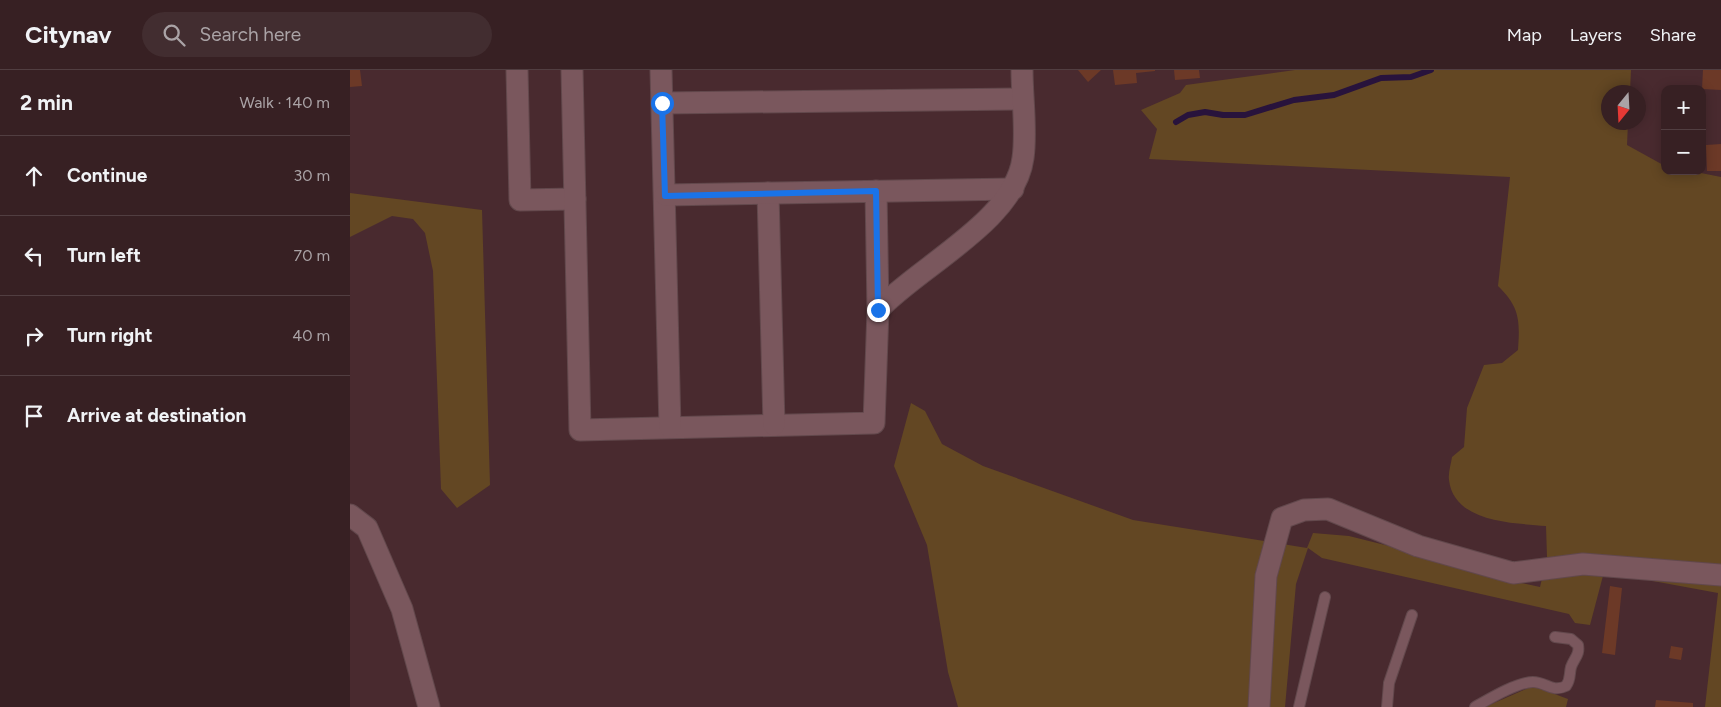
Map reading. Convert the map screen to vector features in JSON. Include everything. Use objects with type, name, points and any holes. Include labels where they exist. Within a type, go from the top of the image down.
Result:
[{"type":"street","points":[[517,70],[520,200],[575,199]]},
{"type":"street","points":[[572,70],[580,430],[874,423],[878,310],[876,191]]},
{"type":"street","points":[[661,70],[670,427]]},
{"type":"street","points":[[878,310],[991,216],[1013,189],[1023,159],[1022,70]]},
{"type":"street","points":[[662,103],[1022,99]]},
{"type":"street","points":[[665,196],[1013,189]]},
{"type":"street","points":[[768,193],[774,425]]},
{"type":"street","points":[[1260,707],[1266,576],[1282,518],[1304,510],[1328,509],[1418,546],[1513,573],[1582,564],[1721,575]]},
{"type":"street","points":[[350,516],[367,528],[402,609],[429,707]]},
{"type":"lane","points":[[1299,707],[1324,597]]},
{"type":"lane","points":[[1387,707],[1390,683],[1412,615]]},
{"type":"lane","points":[[1476,707],[1523,684],[1539,683],[1554,689],[1566,686],[1571,678],[1571,667],[1579,654],[1578,645],[1571,639],[1554,637]]},
{"type":"shaded area","points":[[1295,70],[1631,70],[1630,85],[1601,85],[1601,130],[1628,130],[1627,145],[1661,164],[1661,175],[1706,174],[1721,177],[1721,707],[1705,707],[1718,593],[1604,572],[1590,625],[1575,623],[1569,614],[1322,558],[1308,548],[1296,584],[1285,707],[958,707],[948,672],[927,545],[894,466],[911,403],[925,411],[942,444],[983,466],[1133,520],[1307,548],[1313,533],[1349,536],[1417,553],[1469,572],[1540,587],[1547,557],[1546,526],[1518,524],[1487,518],[1473,513],[1462,505],[1453,494],[1449,480],[1452,457],[1464,447],[1467,408],[1484,365],[1502,363],[1518,350],[1519,331],[1515,308],[1498,286],[1510,177],[1149,159],[1157,129],[1141,110],[1180,93],[1186,85]]},
{"type":"shaded area","points":[[350,193],[482,210],[490,485],[457,508],[441,489],[433,271],[425,233],[413,219],[392,216],[350,237]]},
{"type":"shaded area","points":[[1533,686],[1568,699],[1566,707],[1485,707]]},
{"type":"building","points":[[350,70],[360,70],[362,86],[350,87]]},
{"type":"building","points":[[1078,70],[1101,70],[1088,82]]},
{"type":"building","points":[[1113,70],[1155,71],[1136,73],[1137,83],[1115,85]]},
{"type":"building","points":[[1174,70],[1199,70],[1200,78],[1175,80]]},
{"type":"building","points":[[1703,70],[1721,70],[1721,90],[1706,89],[1706,85],[1702,85]]},
{"type":"building","points":[[1721,144],[1721,171],[1707,171],[1706,145]]},
{"type":"building","points":[[1610,586],[1622,588],[1615,655],[1602,653]]},
{"type":"building","points":[[1671,646],[1683,648],[1681,660],[1669,658]]},
{"type":"building","points":[[1656,700],[1693,703],[1693,707],[1655,707]]},
{"type":"waterway","points":[[1176,122],[1188,115],[1205,112],[1223,115],[1245,115],[1294,100],[1334,95],[1381,78],[1411,77],[1431,70]]},
{"type":"route","points":[[662,103],[665,196],[876,191],[878,310]]}]
